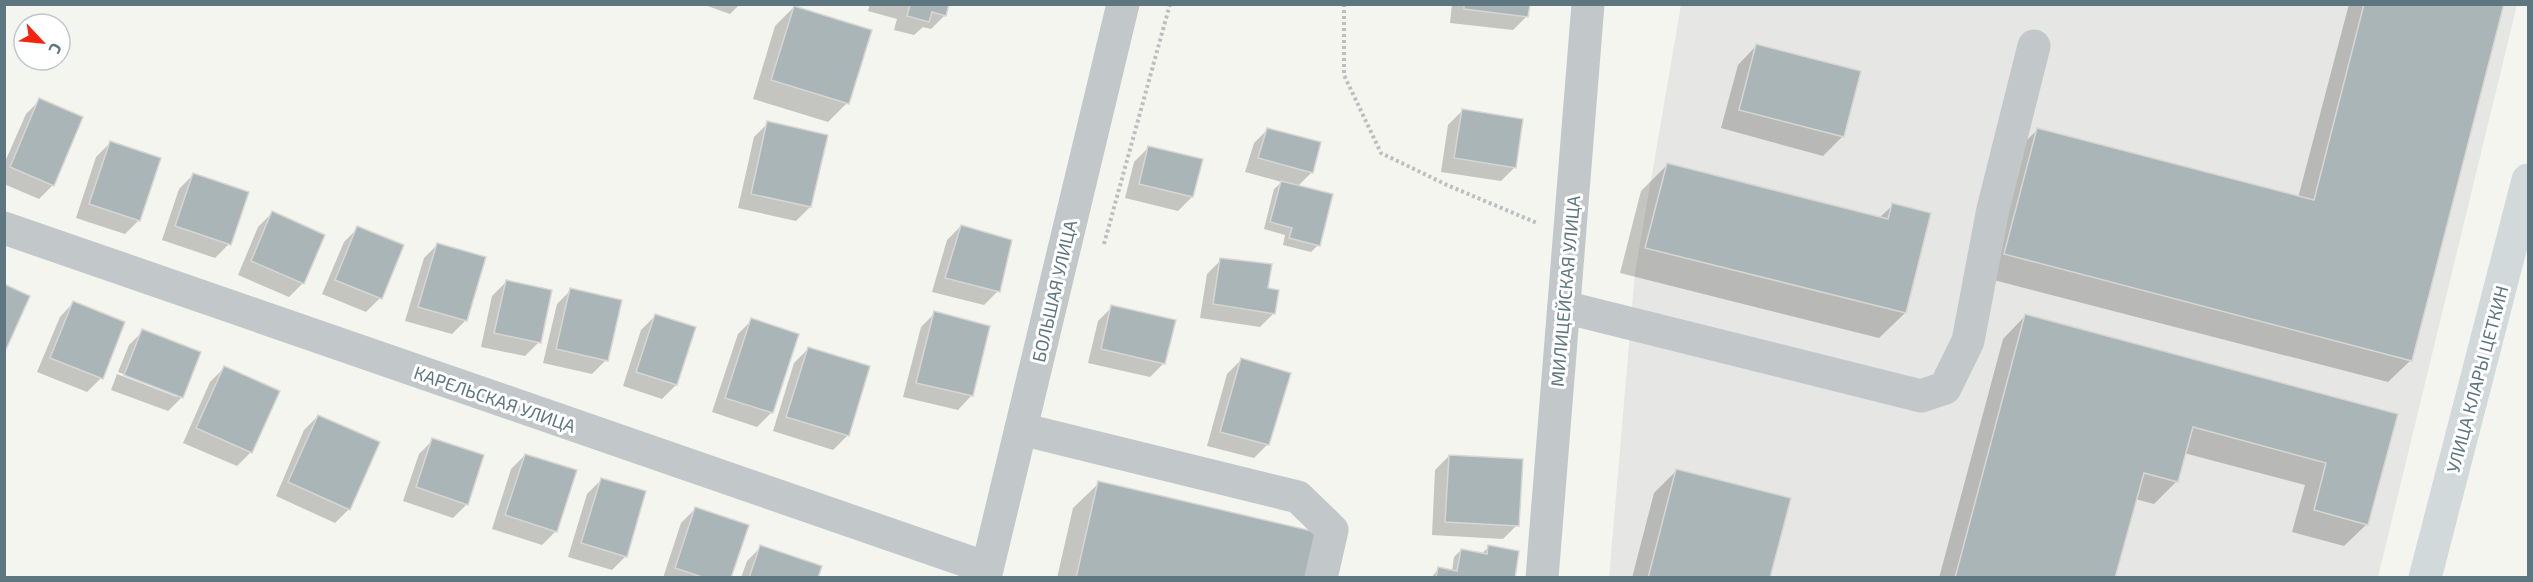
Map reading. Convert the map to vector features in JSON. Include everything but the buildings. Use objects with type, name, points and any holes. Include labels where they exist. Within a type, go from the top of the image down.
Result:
[{"type":"main road","name":"УЛИЦА КЛАРЫ ЦЕТКИН","points":[[2424,578],[2529,180]]},
{"type":"street","name":"БОЛЬШАЯ УЛИЦА","points":[[986,573],[1123,4]]},
{"type":"street","name":"МИЛИЦЕЙСКАЯ УЛИЦА","points":[[1542,578],[1588,4]]},
{"type":"street","points":[[1564,307],[1921,396],[1945,388],[1968,341],[1993,209],[2034,46]]},
{"type":"street","name":"КАРЕЛЬСКАЯ УЛИЦА","points":[[4,228],[986,573]]},
{"type":"street","points":[[1021,429],[1298,497],[1332,530],[1321,578]]},
{"type":"path","points":[[1101,255],[1170,4]]},
{"type":"path","points":[[1344,4],[1344,75],[1381,153],[1522,218],[1570,232]]},
{"type":"shaded area","points":[[1681,5],[2517,5],[2378,577],[1609,578],[1635,273]]}]
